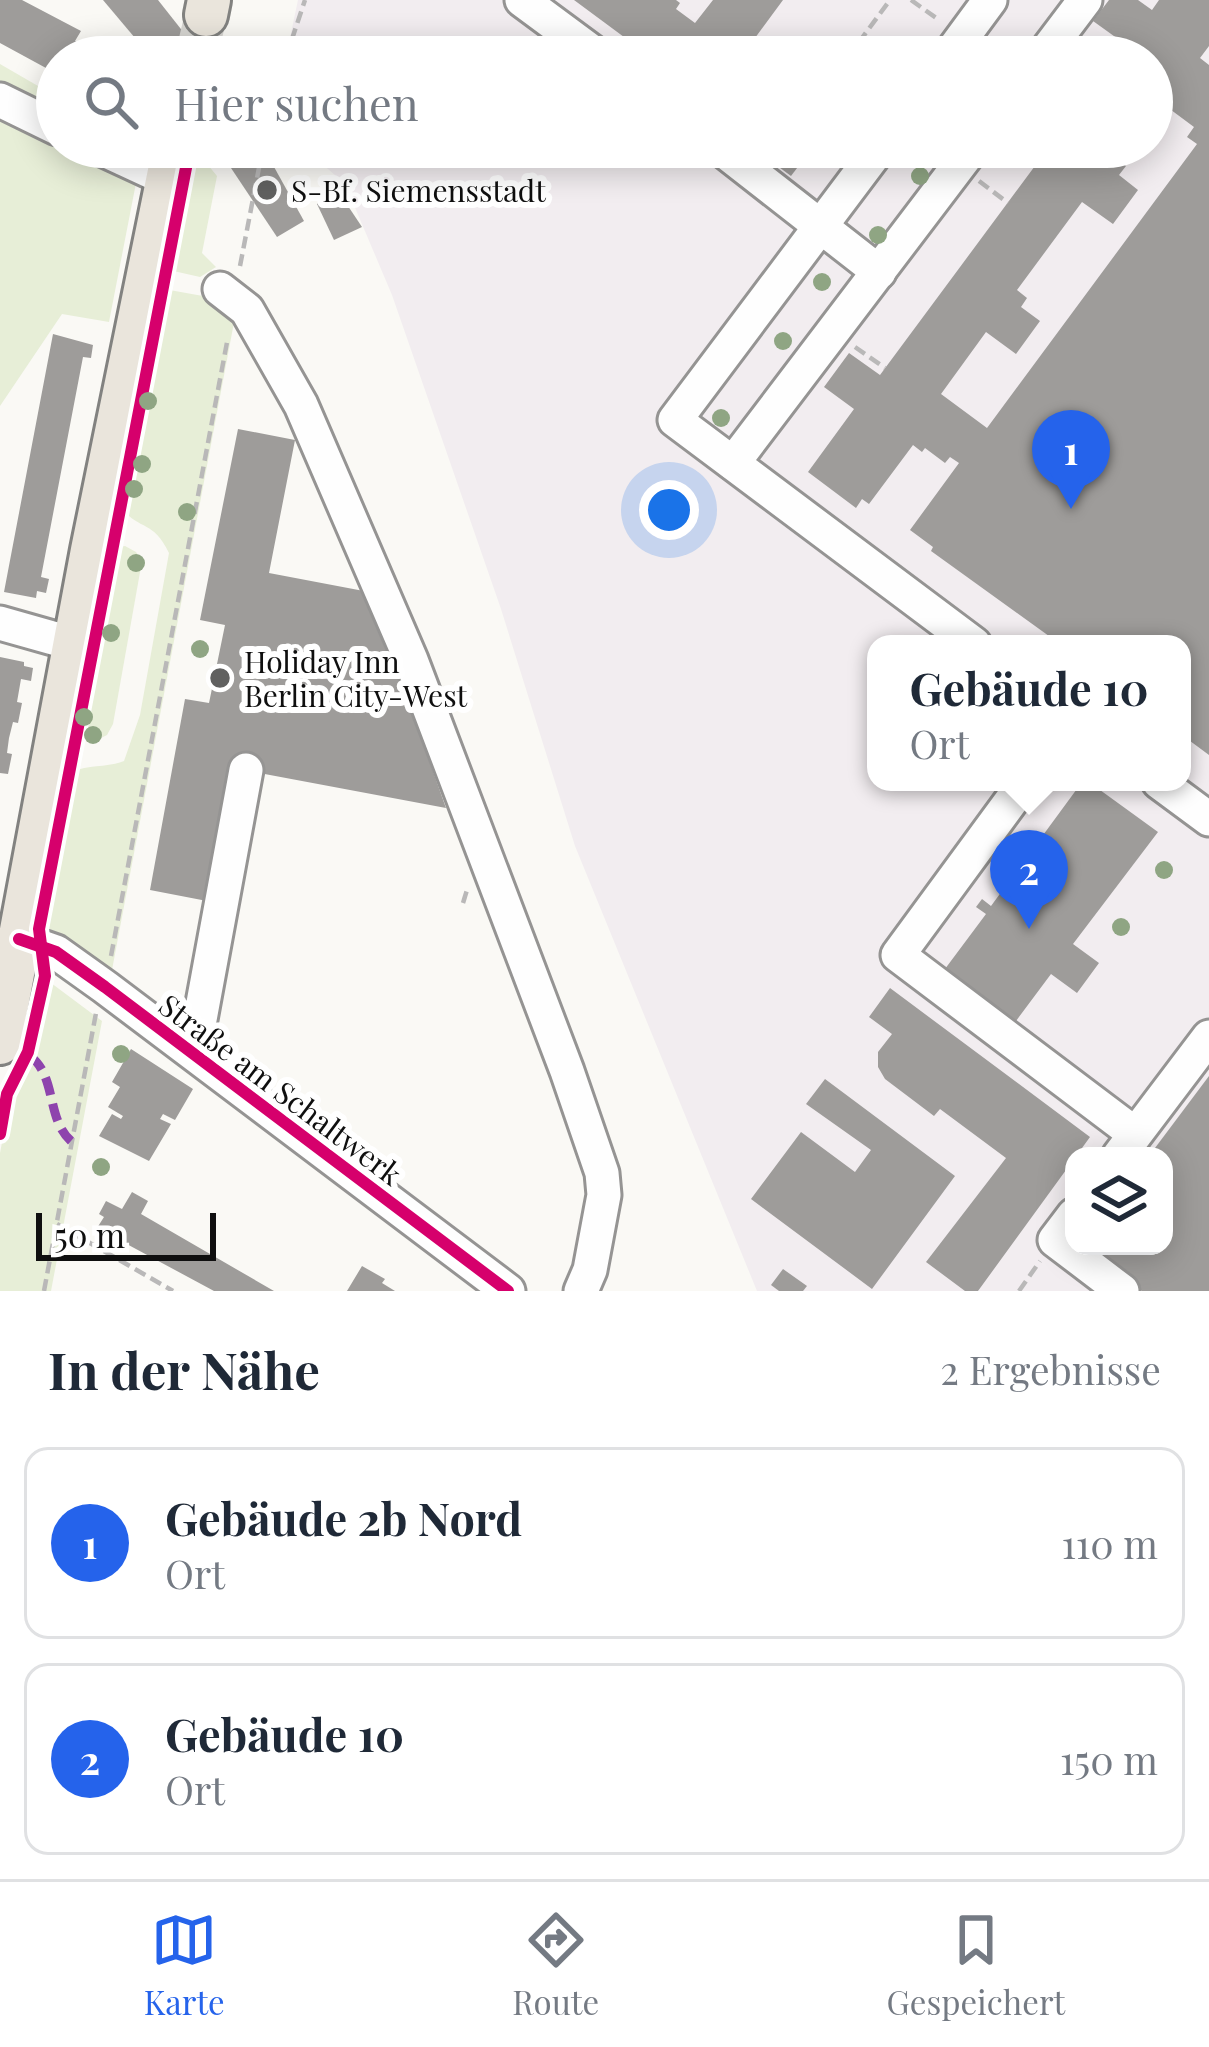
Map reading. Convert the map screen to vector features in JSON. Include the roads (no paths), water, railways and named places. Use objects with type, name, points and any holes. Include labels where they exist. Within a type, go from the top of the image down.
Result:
[{"type":"main road","points":[[0,1043],[170,168]]},
{"type":"street","points":[[522,0],[571,36]]},
{"type":"street","points":[[963,36],[990,0]]},
{"type":"street","points":[[1058,36],[1085,0]]},
{"type":"street","points":[[0,100],[36,118]]},
{"type":"street","points":[[746,168],[879,272]]},
{"type":"street","points":[[864,168],[675,419],[962,635]]},
{"type":"street","points":[[733,463],[958,168]]},
{"type":"street","points":[[227,294],[256,325],[301,404],[411,660],[567,1071],[602,1173],[604,1195],[590,1270],[581,1291]]},
{"type":"street","points":[[0,623],[74,644]]},
{"type":"street","points":[[194,1052],[246,770]]},
{"type":"street","points":[[1018,791],[898,956],[1127,1145],[1209,1037]]},
{"type":"street","points":[[1171,791],[1209,819]]},
{"type":"street","name":"Straße am Schaltwerk","points":[[19,939],[56,952],[105,987],[508,1291]]},
{"type":"street","points":[[1075,1255],[1122,1291]]},
{"type":"tunnel","points":[[201,36],[206,15]]},
{"type":"place","name":"S-Bf. Siemensstadt","points":[[267,190]]},
{"type":"place","name":"Gebäude 2b Nord","points":[[1071,509]]},
{"type":"place","name":"Holiday Inn Berlin City-West","points":[[220,678]]},
{"type":"place","name":"Gebäude 10","points":[[1029,929]]}]
